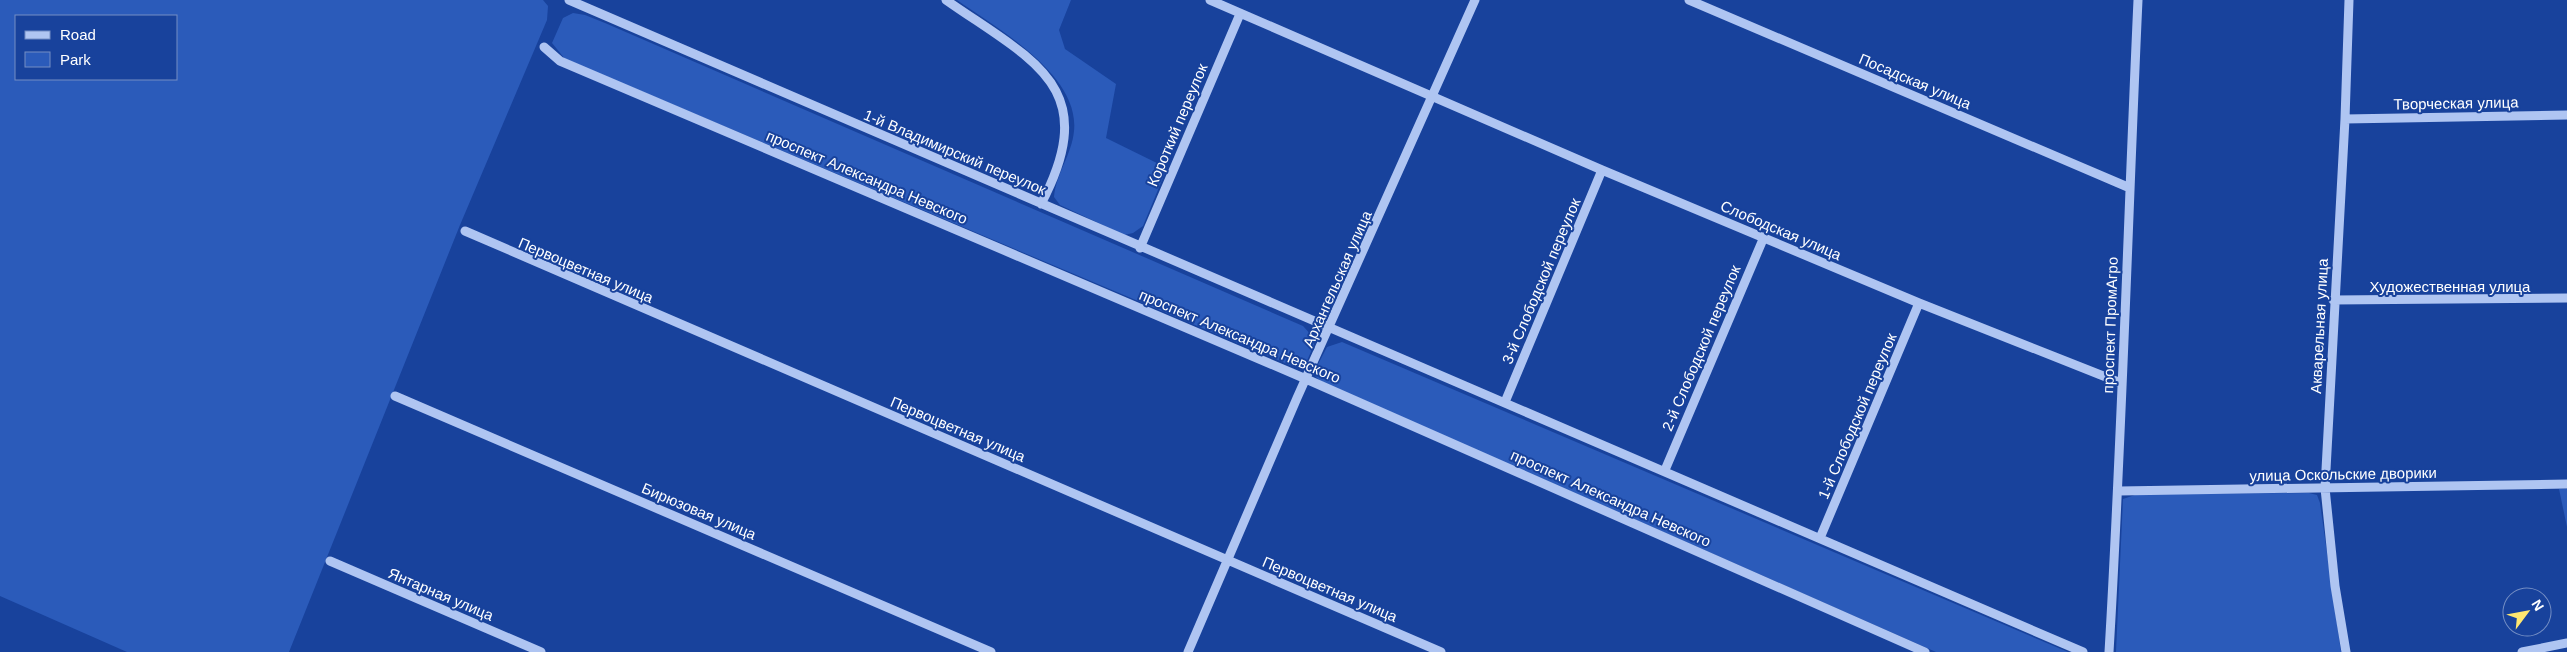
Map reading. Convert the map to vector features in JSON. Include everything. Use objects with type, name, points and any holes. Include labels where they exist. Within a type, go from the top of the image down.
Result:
[{"type":"street","name":"1-й Владимирский переулок","points":[[569,0],[1330,330]]},
{"type":"street","points":[[946,0],[1031,60],[1053,84],[1063,105],[1067,130],[1064,146],[1051,186],[1041,204]]},
{"type":"street","name":"Слободская улица","points":[[1210,0],[1433,95],[1602,170],[1919,304],[2121,383]]},
{"type":"street","name":"Архангельская улица","points":[[1188,652],[1306,379],[1330,330],[1475,0]]},
{"type":"street","name":"Посадская улица","points":[[1689,0],[2130,188]]},
{"type":"street","name":"проспект ПромАгро","points":[[2109,652],[2119,491],[2121,383],[2138,0]]},
{"type":"street","name":"Акварельная улица","points":[[2346,652],[2335,586],[2325,488],[2345,118],[2349,0]]},
{"type":"street","name":"Короткий переулок","points":[[1140,248],[1240,14]]},
{"type":"street","name":"проспект Александра Невского","points":[[544,47],[560,61],[1306,379],[1925,652]]},
{"type":"street","name":"Творческая улица","points":[[2345,118],[2567,115]]},
{"type":"street","name":"3-й Слободской переулок","points":[[1505,402],[1602,170]]},
{"type":"street","name":"Первоцветная улица","points":[[464,231],[1441,652]]},
{"type":"street","name":"2-й Слободской переулок","points":[[1665,470],[1764,237]]},
{"type":"street","name":"Художественная улица","points":[[2334,300],[2567,298]]},
{"type":"street","name":"1-й Слободской переулок","points":[[1820,538],[1919,304]]},
{"type":"street","points":[[1330,330],[1665,470],[2084,652]]},
{"type":"street","name":"Бирюзовая улица","points":[[396,396],[991,652]]},
{"type":"street","name":"улица Оскольские дворики","points":[[2119,491],[2567,484]]},
{"type":"street","name":"Янтарная улица","points":[[330,560],[541,652]]},
{"type":"street","points":[[2522,652],[2567,643]]},
{"type":"green space","points":[[0,0],[543,0],[548,6],[547,20],[460,225],[289,652],[127,652],[0,596]]},
{"type":"green space","points":[[957,0],[1071,0],[1059,30],[1065,49],[1116,84],[1106,138],[1167,168],[1143,226],[1133,233],[1124,235],[1060,205],[1054,197],[1055,189],[1073,139],[1074,131],[1072,110],[1064,90],[1050,72],[1013,39]]},
{"type":"green space","points":[[573,13],[585,15],[605,23],[1303,326],[1313,337],[1314,345],[1305,365],[1292,366],[565,59],[552,43],[563,18]]},
{"type":"green space","points":[[1342,342],[2068,652],[1936,652],[1320,381],[1315,376],[1315,370],[1327,347]]},
{"type":"green space","points":[[2559,489],[2567,489],[2567,527]]},
{"type":"green space","points":[[2309,493],[2317,495],[2320,503],[2341,652],[2116,652],[2123,499],[2138,494]]}]
